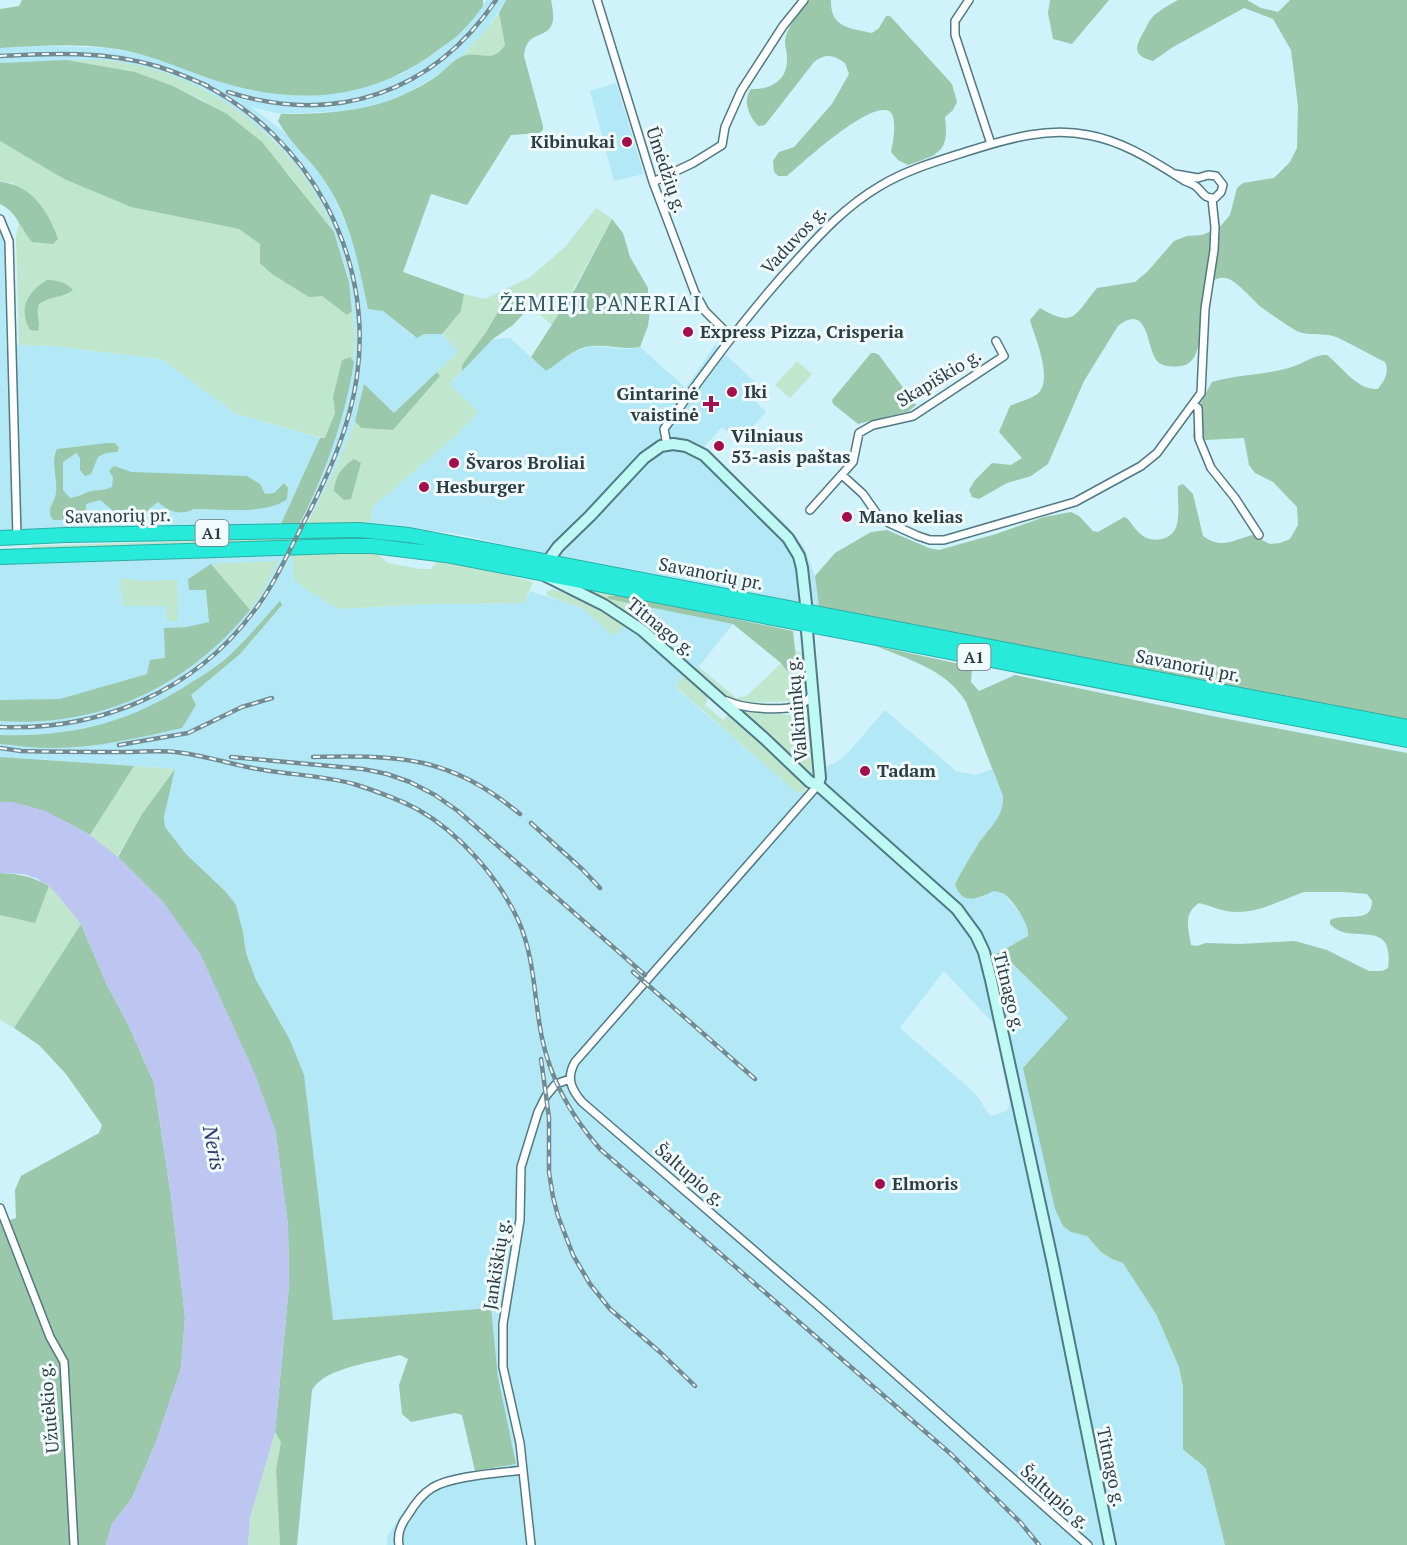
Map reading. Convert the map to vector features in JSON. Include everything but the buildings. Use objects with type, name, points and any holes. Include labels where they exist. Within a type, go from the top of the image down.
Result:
[{"type":"highway","name":"Savanorių pr.","points":[[0,538],[359,530],[443,540],[1407,727]]},
{"type":"highway","points":[[16,537],[17,557]]},
{"type":"highway","name":"Savanorių pr.","points":[[0,557],[373,546],[446,555],[1407,740]]},
{"type":"street","name":"Ūmėdžių g.","points":[[597,0],[653,182],[701,306],[730,337]]},
{"type":"street","points":[[653,182],[701,159],[722,145],[725,127],[741,91],[783,26],[804,0]]},
{"type":"street","points":[[969,0],[955,21],[955,35],[991,144]]},
{"type":"street","name":"Vaduvos g.","points":[[667,445],[664,429],[730,337],[830,224],[849,207],[881,185],[912,170],[991,144],[1039,133],[1087,135],[1132,149],[1199,189],[1204,197],[1212,198],[1221,192],[1221,181],[1212,175],[1203,178],[1175,174]]},
{"type":"street","points":[[1199,189],[1203,178]]},
{"type":"street","name":"Vaduvos g.","points":[[842,475],[863,494],[877,514],[889,523],[930,540],[944,540],[1075,502],[1149,462],[1201,393],[1205,309],[1214,250],[1215,226],[1212,198]]},
{"type":"street","points":[[0,219],[9,241],[16,537]]},
{"type":"street","name":"Skapiškio g.","points":[[810,510],[856,456],[856,441],[859,433],[873,425],[913,416],[968,381],[1004,356],[996,341]]},
{"type":"street","name":"Vaduvos g.","points":[[1194,405],[1198,408],[1199,439],[1210,468],[1234,498],[1258,535]]},
{"type":"street","points":[[548,561],[558,547],[591,516],[644,458],[656,449],[667,445],[686,446],[704,455],[788,538],[794,546],[802,568],[806,604]]},
{"type":"street","name":"Titnago g.","points":[[540,573],[623,616],[642,630],[810,782],[818,785],[957,909],[976,935],[984,952],[1053,1264],[1110,1545]]},
{"type":"street","name":"Valkininkų g.","points":[[807,631],[820,778],[818,785]]},
{"type":"street","points":[[719,698],[737,706],[788,707],[799,705],[813,695]]},
{"type":"street","points":[[570,1079],[570,1073],[576,1062],[818,785]]},
{"type":"street","name":"Jankiškių g.","points":[[531,1545],[520,1443],[503,1367],[502,1344],[506,1302],[520,1220],[521,1167],[538,1112],[546,1096],[556,1084],[570,1079]]},
{"type":"street","name":"Šaltupio g.","points":[[570,1079],[574,1092],[582,1102],[822,1309],[1088,1545]]},
{"type":"street","name":"Užutėkio g.","points":[[0,1208],[50,1336],[64,1362],[74,1545]]},
{"type":"street","points":[[399,1545],[398,1534],[404,1520],[416,1502],[433,1487],[457,1480],[523,1470]]},
{"type":"shaded area","points":[[487,0],[506,0],[487,29],[462,56],[436,76],[409,92],[379,105],[344,111],[281,114],[251,107],[284,132],[308,157],[327,183],[353,238],[368,309],[383,311],[413,336],[442,334],[459,351],[394,413],[364,384],[355,421],[336,468],[312,514],[306,511],[324,468],[347,396],[354,362],[355,334],[349,282],[344,263],[334,232],[305,177],[273,139],[238,111],[202,88],[105,60],[0,63],[0,48],[48,46],[109,48],[148,56],[232,85],[283,95],[400,75],[431,56],[462,31]]},
{"type":"shaded area","points":[[616,83],[644,174],[614,181],[590,91]]},
{"type":"shaded area","points":[[0,229],[4,236],[6,345],[53,346],[161,359],[237,414],[320,438],[280,526],[0,535]]},
{"type":"shaded area","points":[[510,338],[546,371],[575,351],[591,346],[628,349],[640,347],[686,388],[715,345],[762,388],[753,399],[766,412],[739,442],[722,427],[703,448],[788,526],[804,547],[815,576],[819,607],[561,557],[452,533],[369,525],[373,506],[457,435],[477,412],[449,384],[493,339]]},
{"type":"shaded area","points":[[292,554],[338,609],[430,604],[523,603],[530,591],[582,608],[614,635],[632,616],[646,606],[733,624],[697,669],[691,665],[675,687],[796,792],[804,793],[828,765],[844,757],[885,710],[956,771],[976,775],[992,769],[1003,796],[1004,808],[999,819],[977,845],[955,884],[958,891],[978,899],[994,891],[1005,895],[1022,916],[1029,931],[1028,936],[997,954],[1015,966],[1069,1019],[1055,1209],[1063,1226],[1071,1232],[1087,1236],[1101,1252],[1123,1263],[1156,1314],[1179,1367],[1183,1387],[1183,1449],[1190,1457],[1200,1461],[1206,1469],[1225,1545],[387,1545],[387,1537],[402,1513],[415,1496],[429,1484],[444,1477],[516,1464],[498,1377],[491,1308],[333,1320],[309,1122],[290,1040],[256,980],[246,953],[243,932],[225,891],[186,854],[165,827],[164,817],[175,769],[0,757],[0,564]],"holes":[[[944,971],[993,1023],[1010,1103],[1007,1111],[990,1116],[975,1093],[900,1028]]]},
{"type":"green space","points":[[22,0],[483,0],[483,6],[458,35],[418,64],[393,77],[368,87],[341,93],[287,95],[231,85],[140,54],[109,48],[68,45],[0,48],[0,9],[19,6]]},
{"type":"green space","points":[[506,0],[551,0],[553,20],[551,26],[529,42],[524,56],[543,130],[539,133],[511,135],[467,205],[431,194],[403,272],[464,294],[461,311],[442,334],[424,334],[417,338],[383,311],[368,309],[353,244],[335,198],[321,175],[278,121],[281,114],[330,112],[379,104],[423,85],[460,57],[495,54],[505,45],[499,13]]},
{"type":"green space","points":[[810,0],[831,0],[834,16],[838,21],[849,28],[872,33],[879,28],[886,16],[890,16],[952,84],[957,102],[953,110],[945,117],[945,138],[939,151],[908,165],[898,160],[891,152],[894,130],[892,114],[889,111],[879,110],[836,135],[787,176],[778,176],[774,172],[773,161],[779,152],[794,147],[832,104],[849,74],[845,63],[841,60],[830,56],[822,57],[814,62],[765,125],[758,126],[752,118],[747,103],[748,94],[751,89],[771,86],[781,79],[787,60],[785,39],[793,22]]},
{"type":"green space","points":[[1050,0],[1109,0],[1072,44],[1053,39],[1048,13]]},
{"type":"green space","points":[[1178,0],[1247,0],[1261,8],[1278,12],[1290,0],[1407,0],[1407,722],[819,607],[815,576],[835,553],[871,532],[887,530],[939,550],[996,534],[1044,517],[1071,512],[1079,516],[1093,531],[1098,532],[1124,517],[1143,536],[1158,540],[1168,536],[1175,529],[1178,515],[1178,486],[1183,484],[1193,494],[1203,536],[1209,540],[1227,543],[1252,535],[1270,544],[1290,539],[1298,525],[1297,507],[1273,482],[1255,473],[1249,465],[1244,438],[1206,440],[1193,438],[1196,416],[1208,388],[1212,382],[1282,370],[1317,356],[1327,355],[1357,382],[1371,389],[1378,389],[1387,370],[1385,362],[1336,337],[1295,330],[1261,307],[1239,286],[1226,278],[1215,280],[1208,289],[1204,302],[1201,335],[1191,361],[1181,366],[1160,364],[1154,356],[1142,324],[1136,320],[1128,320],[1118,326],[1084,381],[1048,464],[1031,476],[1007,483],[979,499],[972,497],[969,490],[975,480],[992,463],[1011,465],[1022,458],[999,432],[1010,406],[1036,395],[1044,380],[1042,359],[1030,320],[1040,308],[1068,318],[1079,311],[1097,288],[1135,282],[1148,271],[1174,241],[1187,236],[1202,235],[1219,228],[1230,215],[1237,188],[1243,183],[1274,178],[1290,162],[1297,148],[1298,106],[1291,50],[1273,19],[1244,8],[1173,47],[1153,61],[1139,54],[1138,43],[1150,20],[1159,11]]},
{"type":"green space","points":[[499,13],[505,45],[495,54],[462,56],[487,29]]},
{"type":"green space","points":[[67,60],[99,60],[133,64],[162,72],[216,97],[241,113],[285,153],[304,176],[334,232],[287,172],[203,100],[135,72]]},
{"type":"green space","points":[[67,60],[135,72],[173,86],[227,114],[262,142],[334,232],[349,282],[352,311],[347,315],[322,296],[309,297],[272,274],[260,263],[260,244],[239,229],[131,207],[64,179],[0,141],[0,63]]},
{"type":"green space","points":[[0,141],[64,179],[131,207],[239,229],[260,244],[260,263],[322,296],[347,315],[352,311],[355,334],[354,362],[349,357],[342,360],[333,397],[335,413],[325,439],[237,414],[161,359],[53,346],[19,345],[16,237],[19,221],[25,233],[13,183],[0,182]],"holes":[[[72,290],[39,304],[36,314],[37,331],[30,330],[25,312],[30,293]]]},
{"type":"green space","points":[[0,182],[21,188],[37,201],[50,219],[58,239],[53,244],[32,242],[10,211],[0,204]]},
{"type":"green space","points":[[596,208],[612,219],[552,325],[520,298],[498,312],[462,365],[462,371],[449,384],[478,412],[457,435],[373,506],[369,525],[307,524],[336,468],[355,421],[361,428],[393,430],[440,376],[437,372],[458,352],[442,334],[461,311],[464,294],[485,299],[529,278],[565,247]]},
{"type":"green space","points":[[612,219],[623,233],[630,257],[648,288],[651,303],[648,326],[640,347],[585,347],[573,352],[546,371],[531,357],[575,289]]},
{"type":"green space","points":[[47,280],[61,282],[73,290],[39,304],[38,331],[30,330],[25,315],[26,301],[34,290]]},
{"type":"green space","points":[[519,298],[530,307],[513,325],[493,339],[462,371],[462,365],[498,312]]},
{"type":"green space","points":[[871,353],[879,355],[916,405],[909,411],[858,424],[833,404],[832,400]]},
{"type":"green space","points":[[350,357],[354,362],[346,403],[318,485],[300,523],[280,526],[320,438],[325,438],[335,413],[333,397],[342,360]]},
{"type":"green space","points":[[797,361],[812,374],[790,398],[775,385]]},
{"type":"green space","points":[[437,372],[440,376],[393,430],[361,428],[355,421],[364,384],[394,413]]},
{"type":"green space","points":[[115,443],[119,448],[117,452],[106,453],[98,457],[91,474],[85,476],[80,470],[80,458],[76,453],[63,462],[63,490],[70,498],[112,487],[113,477],[109,471],[114,466],[132,472],[247,476],[260,484],[265,494],[274,493],[284,483],[288,488],[287,499],[278,504],[256,509],[194,509],[179,512],[158,502],[149,509],[145,519],[122,518],[100,500],[86,504],[85,516],[80,520],[53,520],[50,510],[56,493],[54,460],[57,449]]},
{"type":"green space","points":[[354,459],[361,463],[351,499],[344,500],[334,491],[336,481],[340,472]]},
{"type":"green space","points":[[289,538],[288,540],[33,550],[31,548],[31,546]]},
{"type":"green space","points":[[375,552],[388,563],[431,569],[438,560],[490,570],[533,582],[524,603],[430,604],[338,609],[294,581],[292,554]]},
{"type":"green space","points":[[278,561],[263,591],[250,610],[211,564]]},
{"type":"green space","points":[[211,564],[250,610],[198,661],[170,681],[139,697],[106,709],[72,717],[37,721],[0,721],[0,700],[60,699],[147,674],[150,660],[165,658],[164,628],[187,627],[209,622],[206,590],[189,590],[188,579]]},
{"type":"green space","points":[[120,578],[144,581],[177,580],[178,619],[167,621],[166,606],[123,606]]},
{"type":"green space","points":[[568,585],[622,596],[607,597],[646,606],[632,616],[608,602]]},
{"type":"green space","points":[[553,589],[591,603],[626,623],[614,636],[582,608],[548,596],[546,592]]},
{"type":"green space","points":[[623,596],[793,631],[797,668],[792,673],[786,670],[781,663],[733,624],[609,599],[607,597]]},
{"type":"green space","points":[[280,601],[282,605],[240,654],[191,695],[196,705],[182,728],[81,747],[41,748],[0,744],[0,735],[77,730],[100,725],[146,708],[221,663]]},
{"type":"green space","points":[[876,646],[969,666],[972,669],[971,682],[979,691],[1015,675],[1407,753],[1407,1545],[1225,1545],[1206,1469],[1183,1449],[1183,1387],[1179,1367],[1156,1314],[1123,1263],[1101,1252],[1087,1236],[1071,1232],[1063,1226],[1055,1209],[1023,1068],[1068,1018],[1015,966],[996,954],[1028,936],[1024,919],[1012,902],[1004,894],[994,891],[977,898],[966,898],[958,891],[955,884],[981,840],[995,823],[1001,811],[1003,796],[966,702],[958,691],[937,673]],"holes":[[[1304,892],[1367,894],[1372,901],[1371,908],[1363,915],[1330,920],[1330,924],[1348,933],[1378,937],[1385,942],[1388,952],[1388,968],[1382,971],[1369,971],[1327,950],[1295,941],[1191,945],[1188,921],[1194,907],[1199,903],[1237,912],[1257,910]]]},
{"type":"green space","points":[[794,650],[802,653],[806,681],[803,695],[791,701],[740,703],[732,700],[697,669],[699,667],[736,698],[747,696],[781,663],[786,670],[797,668]]},
{"type":"green space","points":[[686,673],[709,697],[705,705],[723,720],[728,715],[753,732],[803,781],[806,789],[804,793],[796,792],[675,686]]},
{"type":"green space","points":[[748,710],[758,710],[765,714],[806,715],[809,721],[812,777],[795,766],[746,714]]},
{"type":"green space","points":[[0,757],[134,766],[90,835],[36,809],[0,802]]},
{"type":"green space","points":[[134,766],[175,769],[142,814],[117,857],[90,835]]},
{"type":"green space","points":[[175,769],[164,817],[165,827],[186,854],[225,891],[236,905],[246,953],[256,980],[290,1040],[304,1075],[333,1320],[491,1308],[498,1377],[516,1464],[475,1471],[462,1415],[455,1413],[411,1422],[402,1414],[399,1385],[408,1359],[400,1355],[339,1371],[319,1382],[312,1390],[297,1545],[280,1545],[276,1470],[281,1442],[275,1432],[289,1286],[288,1225],[275,1129],[164,903],[118,857],[142,814]]},
{"type":"green space","points":[[0,873],[25,876],[49,886],[35,923],[0,915]]},
{"type":"green space","points":[[49,886],[81,924],[14,1028],[0,1020],[0,915],[35,922]]},
{"type":"green space","points":[[81,924],[107,985],[128,1024],[154,1083],[171,1196],[185,1317],[181,1368],[156,1442],[132,1498],[112,1524],[106,1545],[0,1545],[0,1218],[7,1221],[16,1218],[15,1190],[21,1176],[99,1133],[102,1125],[66,1074],[39,1045],[14,1028]]},
{"type":"green space","points":[[275,1432],[281,1442],[276,1470],[280,1545],[248,1545],[250,1518]]},
{"type":"water","name":"Neris","points":[[0,802],[12,802],[46,811],[90,835],[118,857],[164,903],[200,953],[255,1074],[275,1129],[288,1225],[289,1286],[275,1432],[250,1518],[248,1545],[106,1545],[112,1524],[132,1498],[156,1442],[181,1368],[185,1317],[171,1196],[154,1083],[128,1024],[107,985],[81,924],[49,886],[36,878],[23,874],[0,873]]},
{"type":"railway","points":[[228,92],[268,102],[306,105],[343,102],[378,94],[412,79],[443,58],[471,32],[496,0]]},
{"type":"railway","points":[[0,56],[98,55],[163,68],[208,86]]},
{"type":"railway","points":[[0,727],[73,722],[108,713],[142,701],[203,664],[230,639],[268,591],[321,489],[349,415],[357,376],[360,331],[355,287],[344,244],[326,204],[302,168],[273,135],[239,106],[201,83]]},
{"type":"railway","points":[[119,745],[188,733],[242,707],[272,698]]},
{"type":"railway","points":[[0,748],[21,751],[169,751],[253,768],[354,784],[402,802],[433,819],[477,858],[511,905],[528,950],[539,1024],[551,1069],[571,1111],[600,1149],[952,1455],[1021,1523],[1039,1545]]},
{"type":"railway","points":[[231,757],[363,769],[410,782],[435,795],[458,811],[645,975]]},
{"type":"railway","points":[[313,757],[372,757],[423,763],[470,780],[520,814]]},
{"type":"railway","points":[[531,823],[600,888]]},
{"type":"railway","points":[[633,972],[755,1079]]},
{"type":"railway","points":[[541,1059],[549,1118],[549,1172],[553,1197],[573,1255],[590,1284],[610,1309],[695,1386]]},
{"type":"place","name":"Kibinukai","points":[[627,142]]},
{"type":"place","name":"Express Pizza, Crisperia","points":[[688,332]]},
{"type":"place","name":"Iki","points":[[732,392]]},
{"type":"place","name":"Gintarinė vaistinė","points":[[711,404]]},
{"type":"place","name":"Vilniaus 53-asis paštas","points":[[719,446]]},
{"type":"place","name":"Švaros Broliai","points":[[454,463]]},
{"type":"place","name":"Hesburger","points":[[424,487]]},
{"type":"place","name":"Mano kelias","points":[[847,517]]},
{"type":"place","name":"Tadam","points":[[865,771]]},
{"type":"place","name":"Elmoris","points":[[880,1184]]},
{"type":"district","name":"ŽEMIEJI PANERIAI","points":[[601,304]]}]
